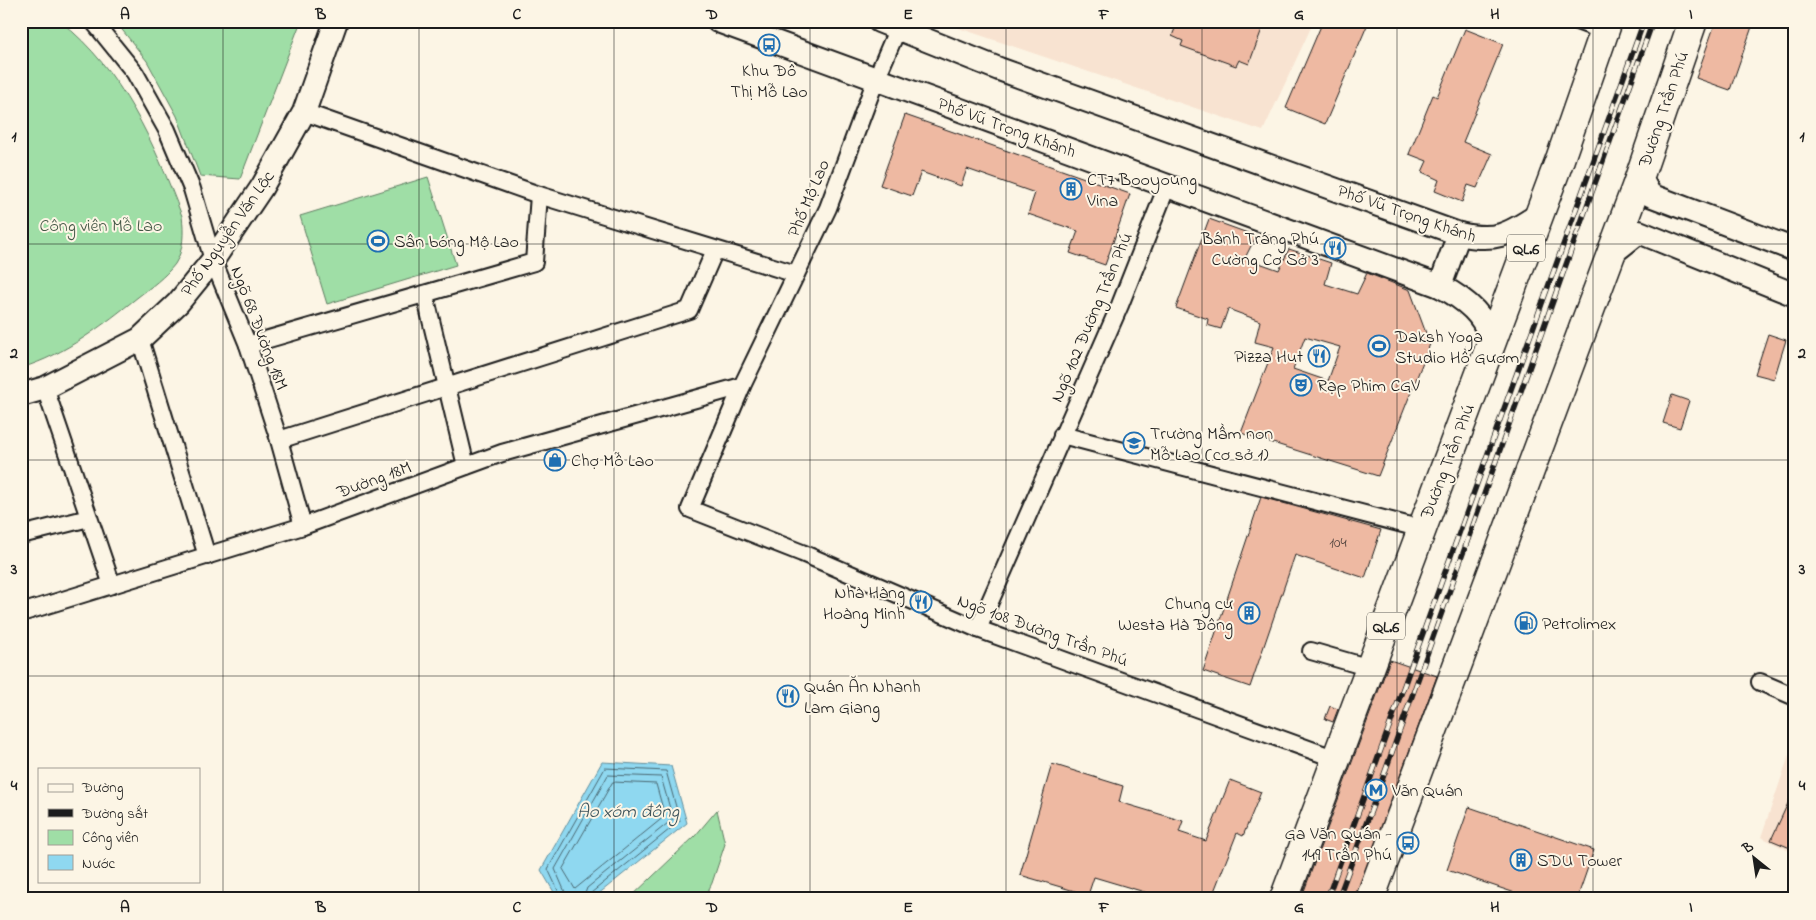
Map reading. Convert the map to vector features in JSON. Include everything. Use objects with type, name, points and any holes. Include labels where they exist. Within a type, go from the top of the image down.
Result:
[{"type":"highway","name":"Đường Trần Phú","points":[[1370,899],[1640,176],[1694,21]]},
{"type":"highway","name":"Đường Trần Phú","points":[[1284,899],[1488,352],[1606,26]]},
{"type":"main road","name":"Phố Nguyễn Văn Lộc","points":[[21,395],[45,388],[140,339],[178,303],[213,260],[262,187],[304,112],[336,21]]},
{"type":"main road","name":"Phố Vũ Trọng Khánh","points":[[718,21],[1440,286],[1463,300],[1481,321],[1489,336],[1488,352]]},
{"type":"main road","name":"Phố Vũ Trọng Khánh","points":[[893,24],[999,69],[1459,234],[1479,239],[1494,238],[1507,234],[1538,215]]},
{"type":"main road","points":[[1640,176],[1650,195],[1795,250]]},
{"type":"main road","points":[[1671,243],[1683,207]]},
{"type":"main road","points":[[1610,255],[1639,232],[1671,243],[1795,295]]},
{"type":"main road","points":[[1440,286],[1459,234]]},
{"type":"street","name":"Ngõ 68 Đường 18M","points":[[93,21],[135,73],[167,130],[192,189],[213,260],[248,345],[280,440],[303,526]]},
{"type":"street","points":[[1577,21],[1606,26]]},
{"type":"street","name":"Phố Mộ Lao","points":[[742,386],[828,208],[876,79],[893,24]]},
{"type":"street","points":[[304,112],[539,195],[796,274]]},
{"type":"street","name":"Ngõ 102 Đường Trần Phú","points":[[978,629],[1120,305],[1167,186]]},
{"type":"street","points":[[248,345],[534,262],[539,195]]},
{"type":"street","points":[[280,440],[689,310],[715,250]]},
{"type":"street","points":[[425,295],[466,466]]},
{"type":"street","points":[[140,339],[207,556]]},
{"type":"street","name":"Đường 18M","points":[[21,613],[303,526],[502,453],[742,386]]},
{"type":"street","name":"Ngõ 108 Đường Trần Phú","points":[[742,386],[690,509],[802,553],[978,629],[1336,759]]},
{"type":"street","points":[[45,388],[112,585]]},
{"type":"street","points":[[1062,435],[1422,530]]},
{"type":"street","points":[[21,536],[89,518]]},
{"type":"street","points":[[1311,651],[1370,668]]},
{"type":"street","points":[[1760,682],[1795,697]]},
{"type":"shaded area","points":[[945,21],[1314,21],[1263,131],[947,24]]},
{"type":"shaded area","points":[[1795,738],[1795,854],[1761,837]]},
{"type":"green space","name":"Công viên Mỗ Lao","points":[[21,21],[60,21],[102,62],[119,85],[148,135],[182,216],[183,235],[178,259],[158,282],[83,338],[53,355],[21,368]]},
{"type":"green space","points":[[115,21],[301,21],[240,179],[200,176],[177,116],[147,61]]},
{"type":"green space","name":"Sân bóng Mộ Lao","points":[[428,177],[456,265],[327,304],[300,216]]},
{"type":"green space","points":[[717,810],[725,844],[712,883],[704,899],[629,899],[695,836]]},
{"type":"water","name":"Ao xóm đông","points":[[602,762],[671,766],[687,823],[592,899],[558,899],[541,870]]},
{"type":"building","points":[[1178,21],[1265,21],[1249,64],[1239,60],[1236,66],[1181,46],[1183,41],[1172,36]]},
{"type":"building","points":[[1323,21],[1369,21],[1325,124],[1286,108]]},
{"type":"building","points":[[1716,21],[1754,21],[1730,90],[1696,78]]},
{"type":"building","points":[[1465,29],[1503,44],[1463,142],[1492,154],[1477,188],[1468,185],[1462,202],[1435,191],[1439,180],[1422,172],[1427,161],[1409,154],[1433,95],[1437,97]]},
{"type":"building","name":"CT7 Booyoung Vina","points":[[905,115],[1130,194],[1105,265],[1070,253],[1078,231],[1028,214],[1035,193],[967,169],[961,186],[921,172],[912,196],[880,185]]},
{"type":"building","points":[[1209,219],[1256,236],[1245,258],[1279,270],[1289,249],[1331,263],[1325,284],[1357,294],[1367,273],[1410,290],[1430,344],[1378,476],[1241,433],[1274,347],[1255,342],[1260,321],[1228,309],[1221,329],[1207,325],[1208,319],[1176,308]],"holes":[[[1305,337],[1340,347],[1328,381],[1293,369]]]},
{"type":"building","points":[[1768,334],[1786,340],[1774,379],[1755,374]]},
{"type":"building","points":[[1672,395],[1689,401],[1680,428],[1663,423]]},
{"type":"building","name":"Chung cư Westa Hà Đông","points":[[1261,497],[1381,530],[1365,578],[1295,555],[1250,687],[1203,671]]},
{"type":"building","points":[[1390,660],[1437,676],[1355,899],[1301,899]]},
{"type":"building","points":[[1330,706],[1338,709],[1333,722],[1325,719]]},
{"type":"building","points":[[1052,764],[1123,786],[1119,802],[1183,821],[1179,832],[1206,841],[1230,780],[1261,792],[1243,836],[1237,833],[1211,899],[1168,899],[1094,877],[1088,895],[1020,875]]},
{"type":"building","points":[[1795,788],[1795,850],[1771,840]]},
{"type":"building","name":"SDU Tower","points":[[1469,807],[1594,850],[1577,899],[1533,899],[1447,870]]},
{"type":"railway","points":[[1327,899],[1644,21]]},
{"type":"railway","points":[[1338,899],[1653,21]]},
{"type":"place","name":"Khu Đô Thị Mỗ Lao","points":[[769,45]]},
{"type":"place","name":"CT7 Booyoung Vina","points":[[1071,189]]},
{"type":"place","name":"Sân bóng Mộ Lao","points":[[378,241]]},
{"type":"place","name":"Bánh Tráng Phú Cường Cơ Sở 3","points":[[1335,248]]},
{"type":"place","name":"Daksh Yoga Studio Hồ Gươm","points":[[1379,346]]},
{"type":"place","name":"Pizza Hut","points":[[1319,356]]},
{"type":"place","name":"Rạp Phim CGV","points":[[1301,385]]},
{"type":"place","name":"Trường Mầm non Mỗ Lao (cơ sở 1)","points":[[1134,443]]},
{"type":"place","name":"Chợ Mỗ Lao","points":[[555,460]]},
{"type":"place","name":"Nhà Hàng Hoàng Minh","points":[[921,602]]},
{"type":"place","name":"Chung cư Westa Hà Đông","points":[[1249,613]]},
{"type":"place","name":"Petrolimex","points":[[1526,623]]},
{"type":"place","name":"Quán Ăn Nhanh Lam Giang","points":[[788,696]]},
{"type":"place","name":"Văn Quán","points":[[1376,790]]},
{"type":"place","name":"Ga Văn Quán - 149 Trần Phú","points":[[1408,843]]},
{"type":"place","name":"SDU Tower","points":[[1521,860]]}]
